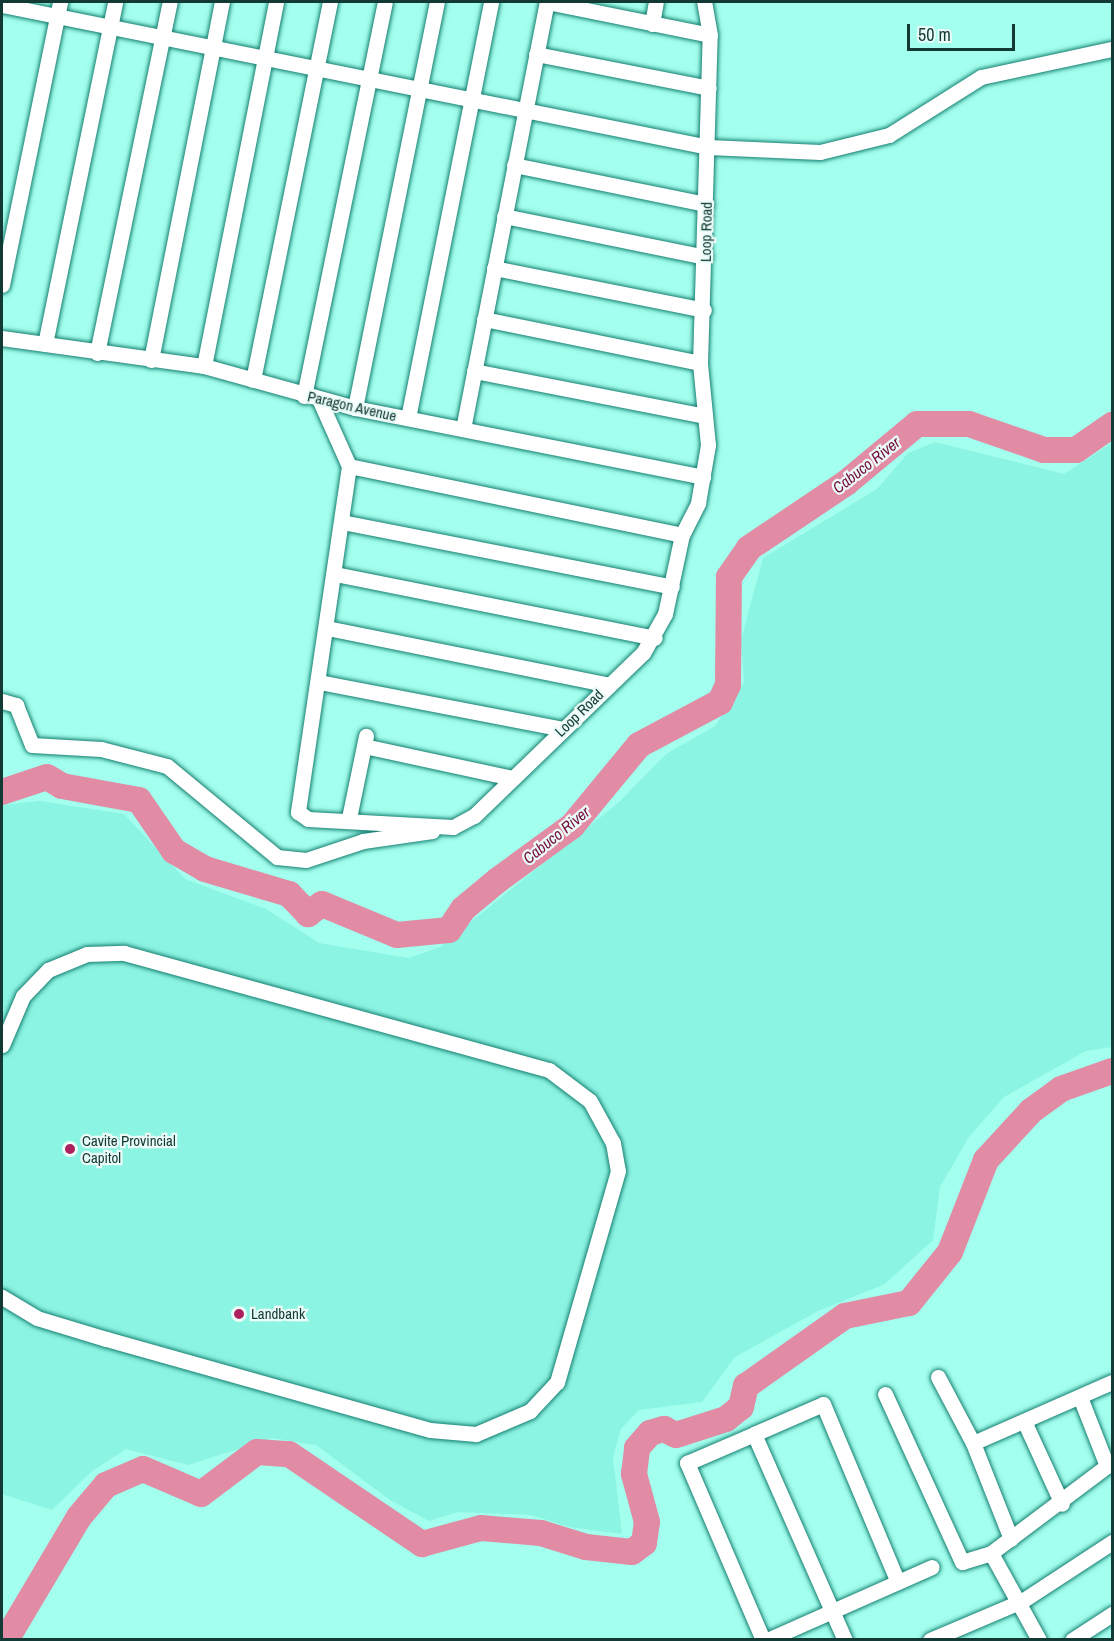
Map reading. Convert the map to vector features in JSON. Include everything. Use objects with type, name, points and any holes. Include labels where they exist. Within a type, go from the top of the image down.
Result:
[{"type":"street","points":[[45,344],[115,2]]},
{"type":"street","points":[[97,352],[170,2]]},
{"type":"street","points":[[151,360],[222,2]]},
{"type":"street","points":[[204,366],[276,2]]},
{"type":"street","points":[[253,380],[330,2]]},
{"type":"street","points":[[385,2],[312,397],[349,466],[319,682],[297,808],[308,819],[349,818],[453,827]]},
{"type":"street","points":[[355,408],[437,2]]},
{"type":"street","points":[[408,418],[491,2]]},
{"type":"street","points":[[463,429],[547,2],[600,7],[652,24],[710,35]]},
{"type":"street","points":[[652,24],[656,2]]},
{"type":"street","name":"Loop Road","points":[[453,827],[474,816],[655,638],[672,587],[682,535],[695,512],[703,477],[705,416],[700,363],[704,310],[710,35],[704,2]]},
{"type":"street","points":[[3,7],[58,9],[110,27],[708,147],[820,152],[878,138],[981,76],[1113,49]]},
{"type":"street","points":[[2,285],[58,9]]},
{"type":"street","points":[[536,54],[709,88]]},
{"type":"street","points":[[514,165],[706,204]]},
{"type":"street","points":[[504,216],[705,257]]},
{"type":"street","points":[[494,268],[704,310]]},
{"type":"street","points":[[484,319],[700,363]]},
{"type":"street","name":"Paragon Avenue","points":[[2,338],[204,366],[355,408],[703,477]]},
{"type":"street","points":[[474,371],[705,416]]},
{"type":"street","points":[[349,466],[682,535]]},
{"type":"street","points":[[342,522],[672,587]]},
{"type":"street","points":[[334,574],[655,638]]},
{"type":"street","points":[[327,628],[609,685]]},
{"type":"street","points":[[319,682],[562,729]]},
{"type":"street","points":[[2,701],[16,705],[32,745],[101,749],[167,766],[277,857],[306,860],[363,841],[453,827]]},
{"type":"street","points":[[349,818],[365,741],[512,778]]},
{"type":"street","points":[[2,1046],[23,996],[48,970],[87,954],[124,953],[549,1070],[590,1101],[613,1143],[618,1171],[557,1382],[530,1411],[476,1434],[430,1430],[186,1362],[37,1318],[2,1297]]},
{"type":"street","points":[[938,1377],[973,1443],[1011,1539]]},
{"type":"street","points":[[973,1443],[1113,1382]]},
{"type":"street","points":[[885,1394],[962,1562],[991,1553],[1062,1504],[1110,1464],[1080,1396]]},
{"type":"street","points":[[898,1582],[823,1404],[687,1463],[765,1640],[832,1610],[898,1582],[932,1567]]},
{"type":"street","points":[[1024,1420],[1062,1504]]},
{"type":"street","points":[[754,1434],[845,1640]]},
{"type":"street","points":[[930,1640],[1022,1601],[1113,1542]]},
{"type":"street","points":[[991,1553],[1022,1601],[1039,1640]]},
{"type":"street","points":[[1072,1640],[1113,1614]]},
{"type":"shaded area","points":[[935,442],[1064,474],[1112,443],[1112,1047],[1086,1051],[1004,1097],[969,1137],[940,1187],[933,1240],[885,1284],[818,1311],[735,1357],[702,1402],[639,1410],[621,1429],[613,1457],[622,1534],[569,1527],[531,1515],[458,1512],[429,1521],[390,1500],[316,1445],[272,1438],[188,1465],[126,1449],[91,1472],[52,1510],[2,1494],[2,805],[40,801],[124,814],[185,879],[266,909],[319,943],[409,958],[440,947],[619,802],[666,754],[715,726],[744,682],[741,640],[763,558],[877,489],[908,453]]},
{"type":"waterway","name":"Cabuco River","points":[[2,792],[47,777],[62,786],[139,800],[174,851],[205,869],[289,894],[308,914],[322,904],[397,935],[449,930],[463,909],[498,880],[572,826],[639,745],[720,702],[728,685],[729,577],[749,548],[846,483],[917,424],[969,424],[1044,450],[1076,450],[1112,425]]},
{"type":"waterway","points":[[6,1640],[79,1517],[106,1485],[143,1469],[201,1494],[257,1452],[289,1454],[422,1544],[481,1528],[541,1533],[586,1547],[632,1552],[644,1543],[647,1522],[634,1474],[637,1448],[650,1433],[664,1429],[676,1435],[726,1419],[741,1407],[746,1386],[845,1316],[909,1303],[950,1252],[986,1160],[1031,1111],[1061,1089],[1112,1071]]},
{"type":"place","name":"Cavite Provincial Capitol","points":[[70,1149]]},
{"type":"place","name":"Landbank","points":[[239,1314]]}]
